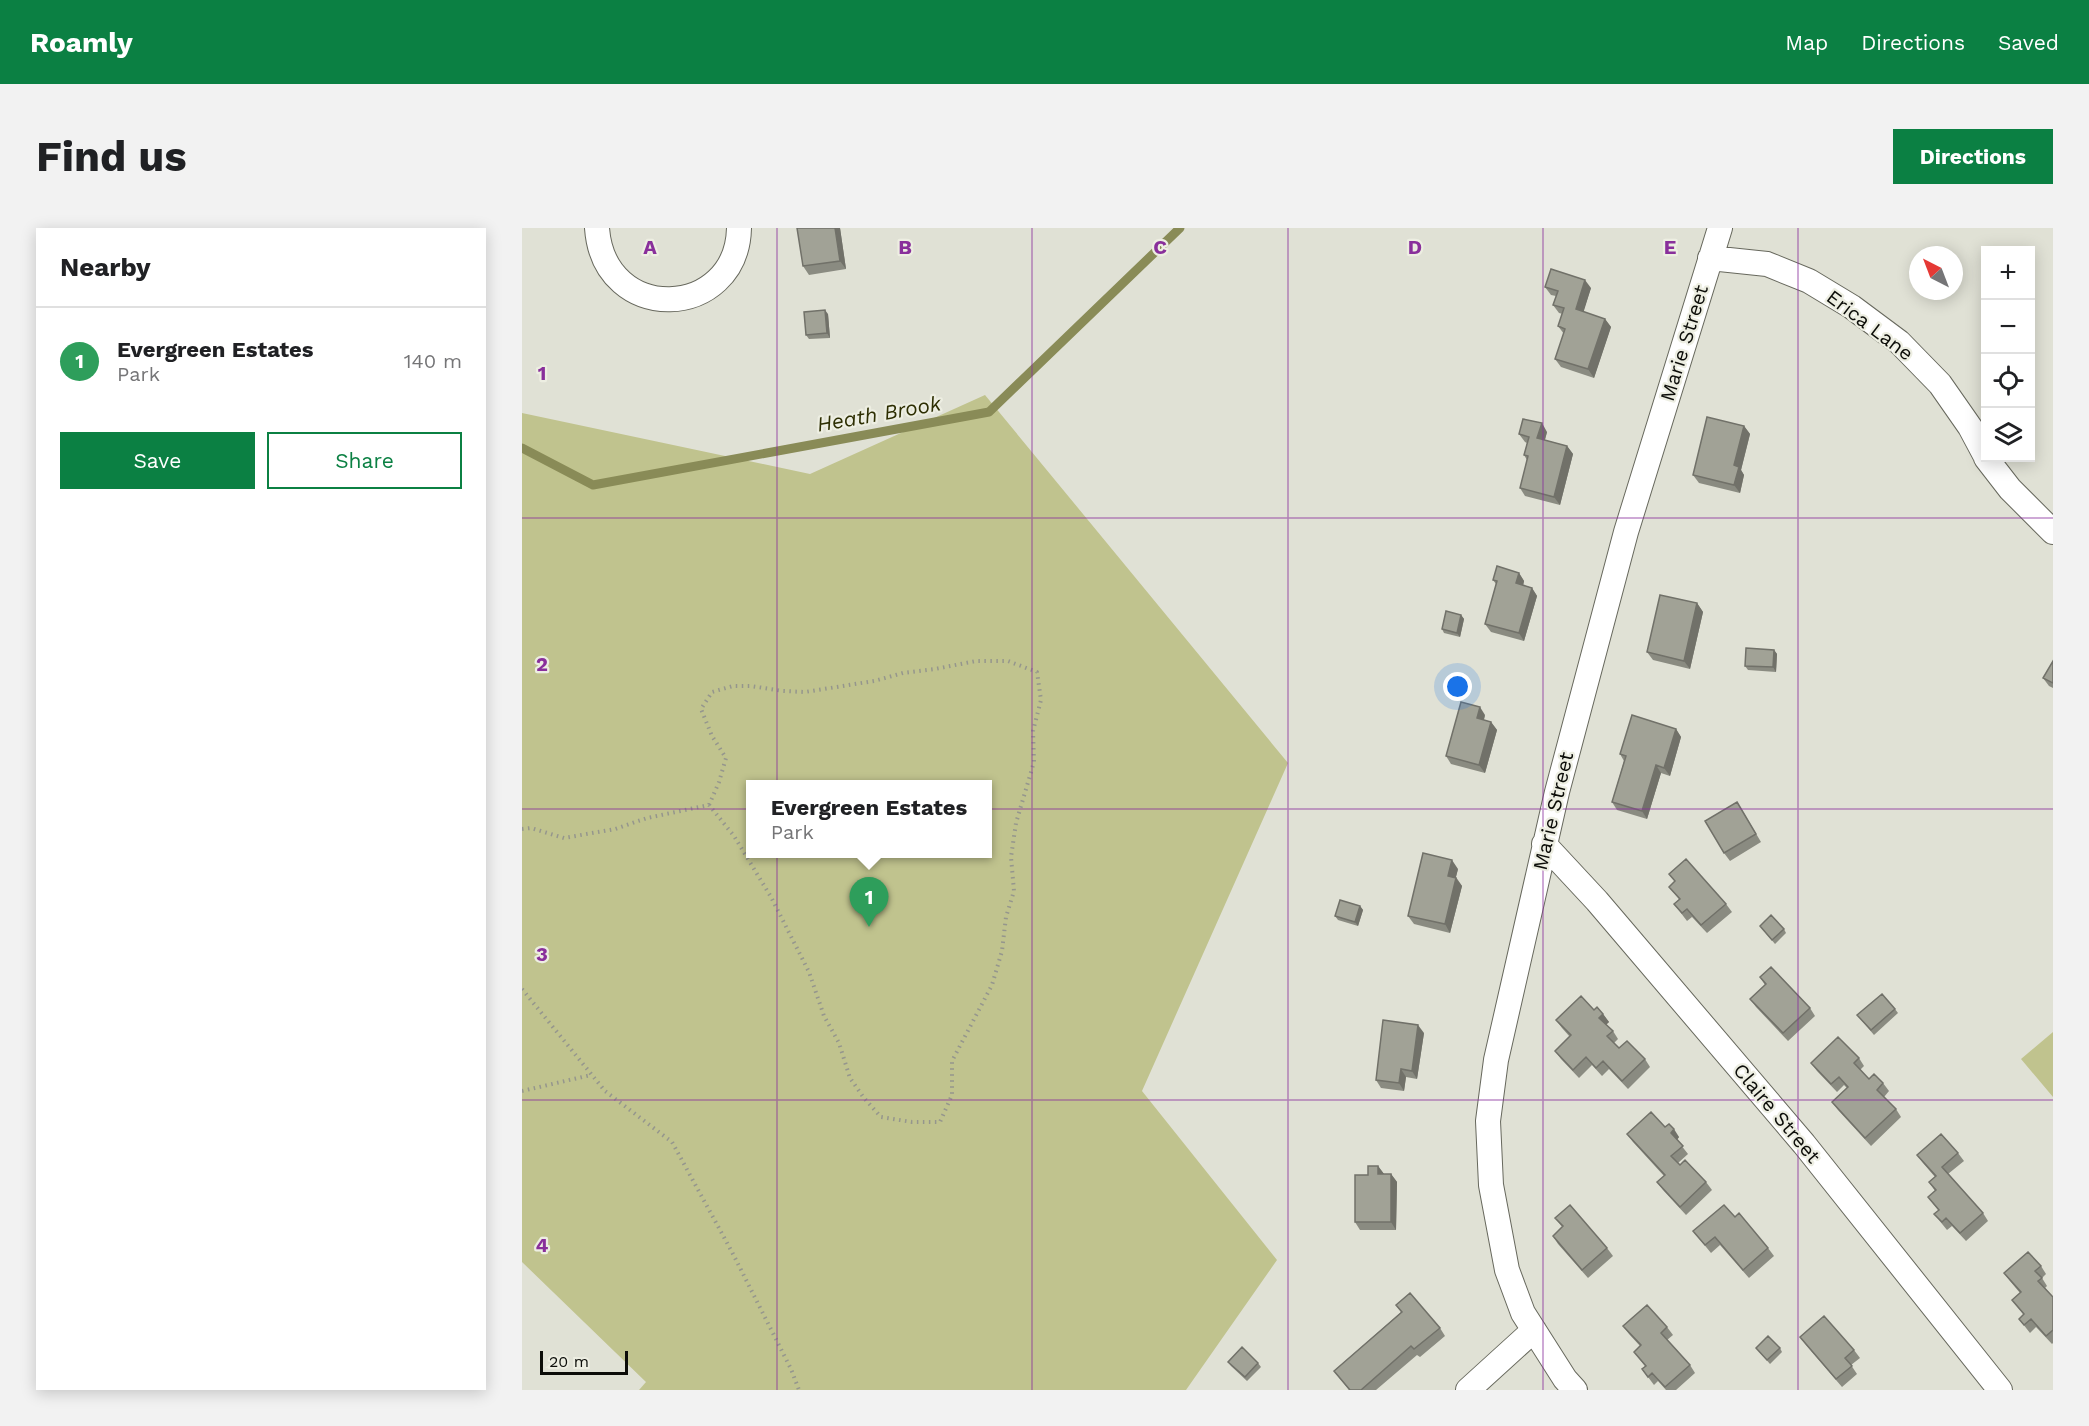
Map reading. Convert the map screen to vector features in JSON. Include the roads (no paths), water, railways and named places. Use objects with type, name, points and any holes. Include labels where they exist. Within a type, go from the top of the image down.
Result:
[{"type":"street","points":[[597,228],[598,243],[610,271],[633,291],[662,300],[692,296],[718,279],[728,268],[735,255],[739,228]]},
{"type":"street","name":"Marie Street","points":[[1575,1390],[1565,1379],[1523,1313],[1507,1270],[1491,1185],[1488,1121],[1496,1060],[1544,844],[1626,532],[1720,228]]},
{"type":"street","name":"Erica Lane","points":[[1710,258],[1767,264],[1809,281],[1862,314],[1899,342],[1940,384],[1970,427],[1981,448]]},
{"type":"street","name":"Erica Lane","points":[[1990,462],[2010,489],[2053,532]]},
{"type":"street","name":"Claire Street","points":[[1544,844],[1597,901],[1804,1144],[2000,1390]]},
{"type":"street","points":[[1468,1390],[1534,1330]]},
{"type":"waterway","name":"Heath Brook","points":[[522,448],[593,485],[989,412],[1180,228]]},
{"type":"place","name":"Evergreen Estates","points":[[869,927]]}]
